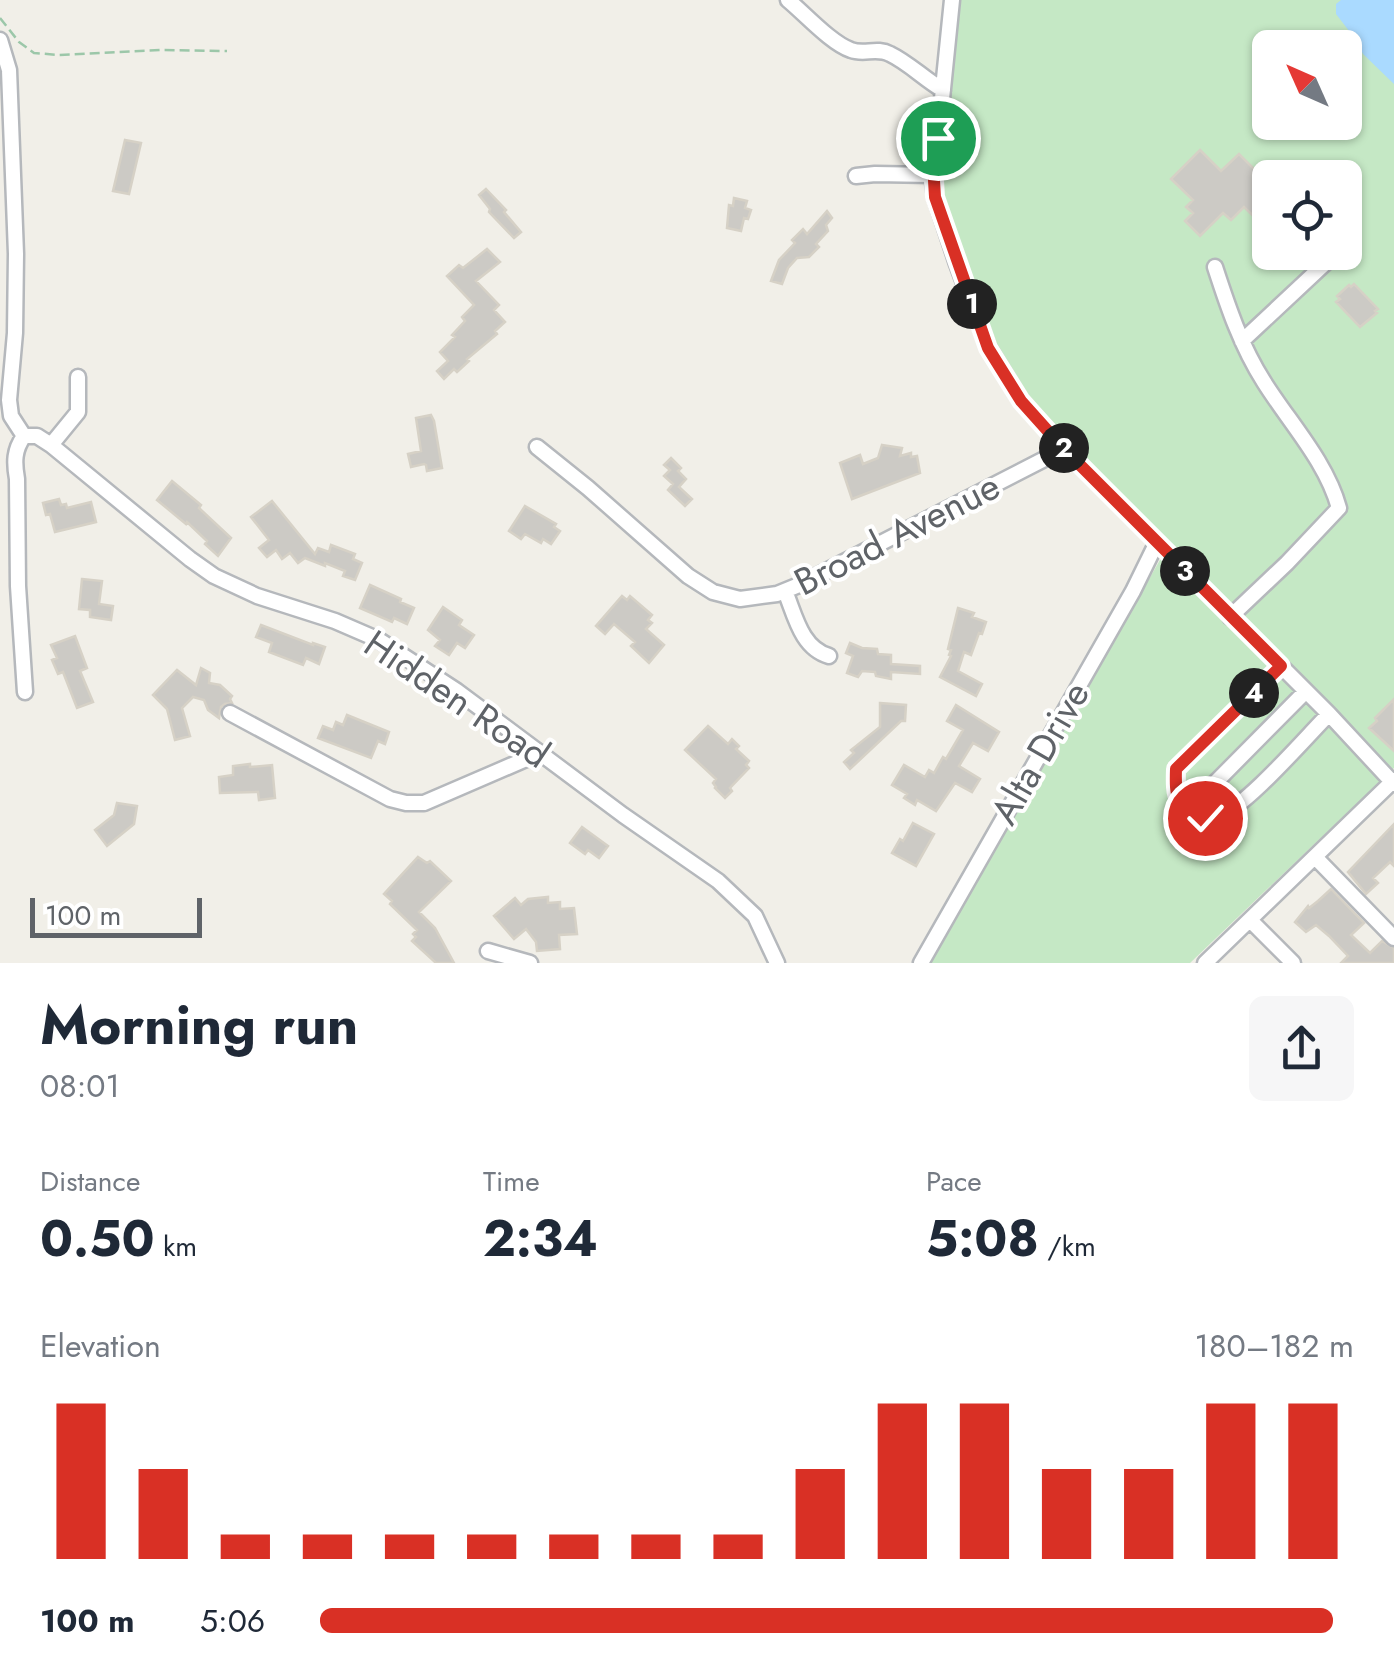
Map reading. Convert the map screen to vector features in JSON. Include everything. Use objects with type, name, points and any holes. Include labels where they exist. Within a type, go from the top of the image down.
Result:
[{"type":"street","points":[[788,0],[842,46],[856,52],[882,50],[894,55],[943,90]]},
{"type":"street","points":[[952,0],[933,176],[935,197],[988,348],[1021,401],[1064,449],[1393,782],[1205,963]]},
{"type":"street","points":[[0,40],[10,70],[16,254],[9,400],[11,416],[24,436],[14,462],[26,692]]},
{"type":"street","points":[[856,176],[933,176]]},
{"type":"street","points":[[1215,267],[1242,341],[1333,486],[1340,508],[1230,617]]},
{"type":"street","points":[[1242,341],[1317,270]]},
{"type":"street","points":[[51,445],[78,412],[78,377]]},
{"type":"street","name":"Hidden Road","points":[[24,436],[37,436],[51,445],[214,576],[378,640],[457,690],[718,881],[755,916],[777,963]]},
{"type":"street","name":"Broad Avenue","points":[[537,447],[688,576],[713,592],[740,599],[784,591],[1064,449]]},
{"type":"street","name":"Alta Drive","points":[[921,963],[1133,591],[1157,542]]},
{"type":"street","points":[[784,591],[815,652],[828,656]]},
{"type":"street","points":[[1281,666],[1176,769],[1175,793],[1186,811],[1205,818],[1221,815],[1248,796],[1329,714]]},
{"type":"street","points":[[1203,796],[1306,692]]},
{"type":"street","points":[[230,713],[390,799],[406,803],[424,803],[540,753]]},
{"type":"street","points":[[1315,856],[1394,938]]},
{"type":"street","points":[[1250,920],[1293,963]]},
{"type":"street","points":[[488,951],[530,963]]},
{"type":"path","points":[[0,18],[19,42],[34,53],[227,51]]},
{"type":"green space","points":[[958,0],[1394,0],[1394,768],[1190,963],[931,963],[1169,544],[1021,388],[995,345],[942,202],[942,159]]},
{"type":"water","points":[[1341,0],[1394,0],[1394,84],[1363,54],[1362,30],[1348,30],[1336,14],[1336,4]]},
{"type":"building","points":[[125,140],[141,143],[129,194],[113,191]]},
{"type":"building","points":[[1200,150],[1221,171],[1239,154],[1252,167],[1252,215],[1244,207],[1231,220],[1223,213],[1200,236],[1185,221],[1193,213],[1186,207],[1193,200],[1171,179]]},
{"type":"building","points":[[486,189],[521,232],[514,238],[479,195]]},
{"type":"building","points":[[734,198],[747,201],[745,208],[751,210],[741,231],[727,228],[729,205],[733,206]]},
{"type":"building","points":[[827,211],[832,218],[826,225],[828,231],[816,244],[819,247],[809,257],[797,258],[782,284],[771,281],[779,260],[795,243],[792,240],[803,229],[807,234]]},
{"type":"building","points":[[487,249],[500,262],[476,281],[499,305],[494,310],[505,322],[469,361],[444,379],[437,371],[448,361],[440,352],[455,337],[452,335],[465,321],[462,317],[474,305],[447,276]]},
{"type":"building","points":[[1354,284],[1378,309],[1360,327],[1336,302],[1340,299],[1337,296]]},
{"type":"building","points":[[431,415],[442,468],[427,471],[424,464],[411,467],[408,454],[421,451],[416,418]]},
{"type":"building","points":[[882,445],[902,448],[900,456],[917,456],[920,473],[852,499],[840,463],[860,455],[863,464],[878,458]]},
{"type":"building","points":[[671,458],[686,479],[679,487],[692,499],[685,506],[668,490],[673,484],[664,476],[670,470],[664,465]]},
{"type":"building","points":[[172,481],[231,538],[218,556],[187,522],[157,500]]},
{"type":"building","points":[[59,499],[67,508],[91,502],[96,522],[55,532],[43,503]]},
{"type":"building","points":[[272,501],[315,554],[318,548],[329,552],[331,545],[355,554],[353,559],[362,563],[355,580],[325,563],[305,558],[298,563],[290,553],[282,559],[276,550],[267,557],[259,548],[269,540],[251,517]]},
{"type":"building","points":[[525,506],[556,524],[554,527],[560,531],[551,544],[525,534],[521,539],[509,531]]},
{"type":"building","points":[[82,579],[102,581],[99,604],[113,606],[111,620],[90,617],[90,610],[79,609]]},
{"type":"building","points":[[370,585],[414,608],[407,624],[360,608]]},
{"type":"building","points":[[622,596],[627,600],[630,596],[652,615],[648,620],[652,623],[646,629],[664,645],[649,663],[631,646],[635,642],[614,624],[605,634],[596,626]]},
{"type":"building","points":[[443,607],[462,620],[459,625],[474,635],[465,648],[457,643],[449,655],[435,646],[440,640],[428,630]]},
{"type":"building","points":[[958,608],[986,622],[971,655],[964,652],[958,671],[982,684],[976,696],[940,677],[951,656],[948,649]]},
{"type":"building","points":[[261,625],[325,647],[319,664],[306,658],[303,665],[269,652],[272,643],[256,637]]},
{"type":"building","points":[[75,636],[87,668],[80,671],[93,702],[77,708],[63,672],[58,674],[52,660],[57,658],[51,645]]},
{"type":"building","points":[[850,643],[891,655],[891,664],[920,666],[920,674],[891,672],[891,679],[876,676],[875,672],[862,671],[858,677],[847,673],[853,656],[846,653]]},
{"type":"building","points":[[201,668],[210,673],[209,683],[220,685],[232,696],[232,703],[221,707],[219,718],[208,710],[204,700],[193,697],[182,708],[190,736],[175,740],[167,709],[153,695],[177,670],[196,685]]},
{"type":"building","points":[[1394,699],[1394,751],[1369,728]]},
{"type":"building","points":[[880,703],[906,705],[905,721],[850,769],[844,762],[854,753],[851,750],[880,727]]},
{"type":"building","points":[[956,705],[999,732],[988,751],[973,743],[959,766],[980,779],[972,792],[955,783],[936,811],[917,800],[915,805],[904,798],[907,794],[892,785],[904,765],[925,777],[929,770],[934,773],[943,757],[946,759],[963,730],[947,721]]},
{"type":"building","points":[[347,715],[389,732],[385,744],[378,741],[371,758],[318,738],[323,726],[333,730],[336,722],[343,725]]},
{"type":"building","points":[[708,726],[728,744],[732,739],[749,761],[749,768],[725,798],[715,788],[716,779],[685,750]]},
{"type":"building","points":[[272,765],[275,798],[259,800],[258,792],[220,793],[219,777],[233,775],[233,766]]},
{"type":"building","points":[[117,803],[137,806],[134,824],[107,846],[95,830],[114,815]]},
{"type":"building","points":[[913,823],[934,834],[916,866],[892,853]]},
{"type":"building","points":[[1394,824],[1394,866],[1390,862],[1373,878],[1378,883],[1366,894],[1348,872]]},
{"type":"building","points":[[582,827],[608,846],[599,858],[570,843]]},
{"type":"building","points":[[418,857],[430,861],[451,881],[419,912],[435,928],[454,963],[436,963],[412,941],[417,930],[384,894]]},
{"type":"building","points":[[1331,889],[1364,923],[1351,935],[1370,953],[1382,941],[1394,948],[1394,963],[1341,963],[1348,956],[1329,936],[1316,925],[1306,932],[1295,922],[1308,906]]},
{"type":"building","points":[[548,897],[548,903],[560,902],[560,909],[574,908],[577,934],[559,935],[560,949],[537,951],[536,942],[526,929],[514,939],[494,916],[515,898],[521,905],[528,899]]},
{"type":"route","points":[[938,138],[933,164],[935,197],[988,348],[1021,401],[1281,666],[1176,769],[1175,793],[1186,811],[1205,818]]}]
